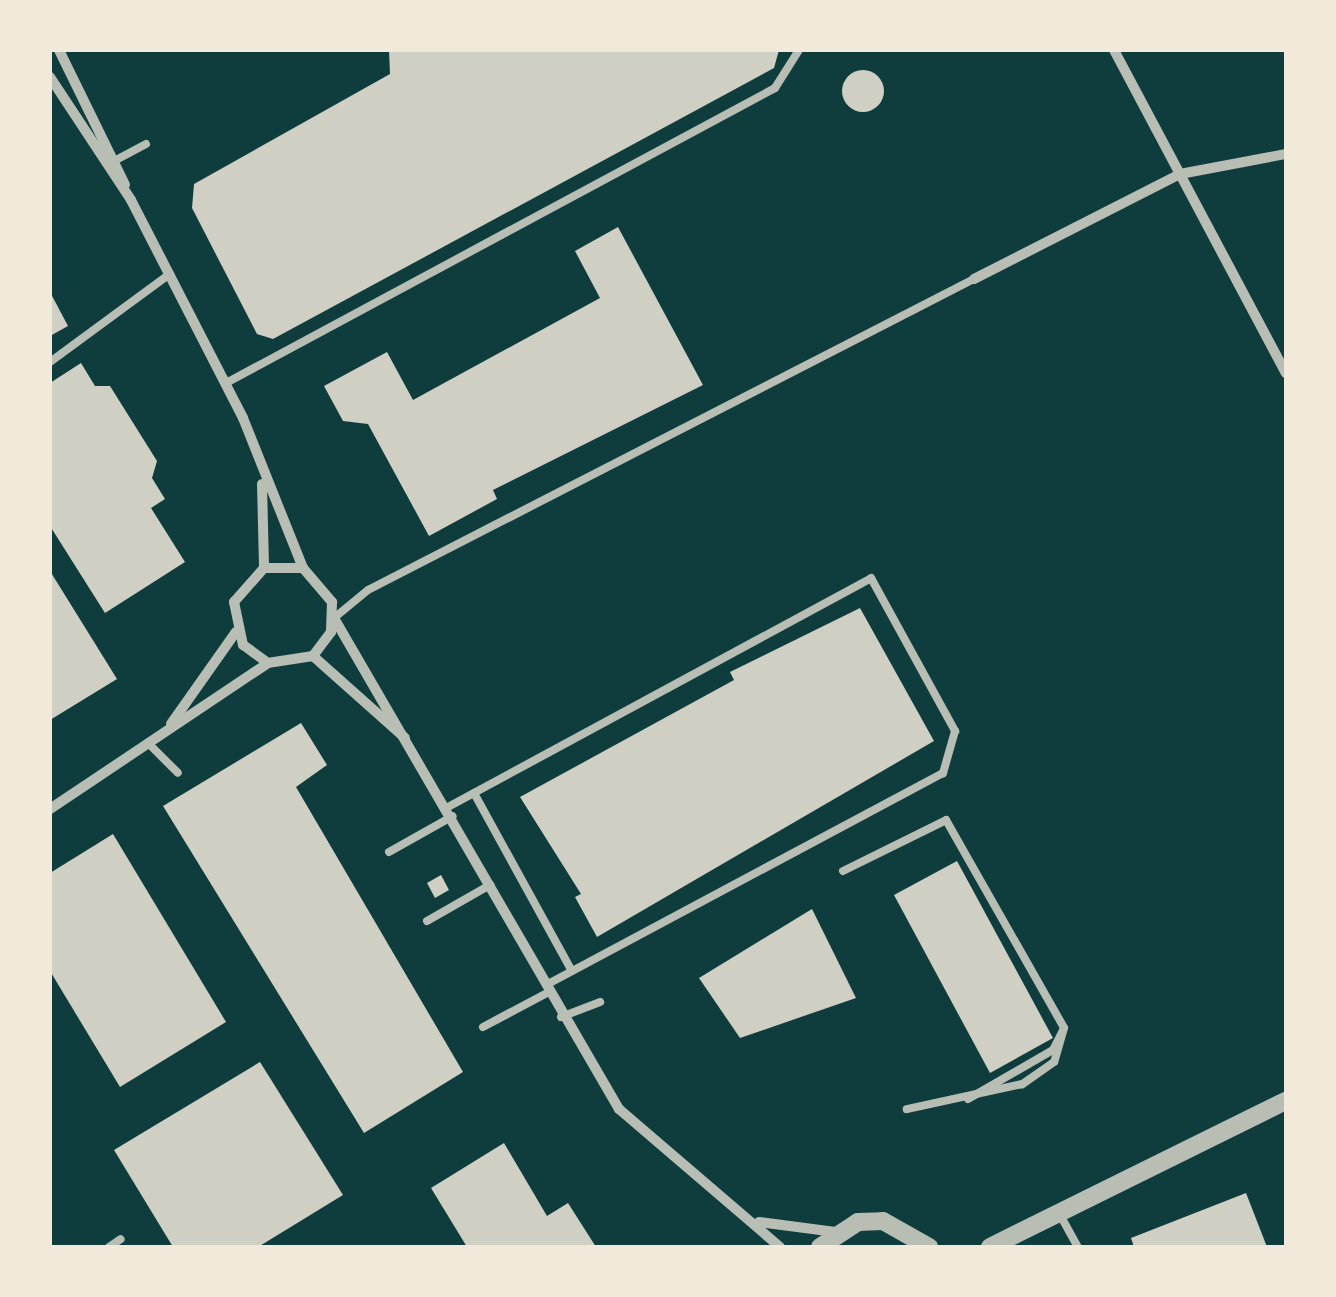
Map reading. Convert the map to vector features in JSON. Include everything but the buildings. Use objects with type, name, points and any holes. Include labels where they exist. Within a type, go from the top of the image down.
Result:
[{"type":"street","points":[[59,50],[116,160],[131,200]]},
{"type":"street","points":[[1114,50],[1286,373]]},
{"type":"street","points":[[50,76],[131,200],[226,383],[262,478],[303,568],[326,588],[334,618],[414,747],[560,1017],[619,1109],[657,1148],[760,1222],[780,1247]]},
{"type":"street","points":[[974,279],[1180,174],[1286,154]]},
{"type":"street","points":[[167,729],[236,632],[234,602],[264,568],[262,478]]},
{"type":"street","points":[[264,568],[303,568]]},
{"type":"street","points":[[313,656],[334,618]]},
{"type":"street","points":[[236,632],[268,663]]},
{"type":"street","points":[[50,808],[268,663],[313,656]]},
{"type":"street","points":[[313,656],[414,747]]},
{"type":"street","points":[[990,1247],[1286,1101]]},
{"type":"street","points":[[760,1222],[835,1232],[883,1221],[929,1247]]},
{"type":"street","points":[[820,1247],[835,1232]]},
{"type":"lane","points":[[226,383],[775,88],[799,50]]},
{"type":"lane","points":[[116,160],[146,144]]},
{"type":"lane","points":[[50,362],[170,274]]},
{"type":"lane","points":[[334,618],[368,590],[974,279]]},
{"type":"lane","points":[[389,852],[474,792],[871,578],[955,730],[943,774],[572,971],[483,1027]]},
{"type":"lane","points":[[148,743],[178,773]]},
{"type":"lane","points":[[474,792],[572,971]]},
{"type":"lane","points":[[843,872],[946,820],[1064,1028],[1053,1050],[959,1103],[906,1109]]},
{"type":"lane","points":[[427,921],[490,885]]},
{"type":"lane","points":[[560,1017],[600,1002]]},
{"type":"lane","points":[[1058,1213],[1078,1247]]},
{"type":"lane","points":[[109,1247],[121,1239]]}]
